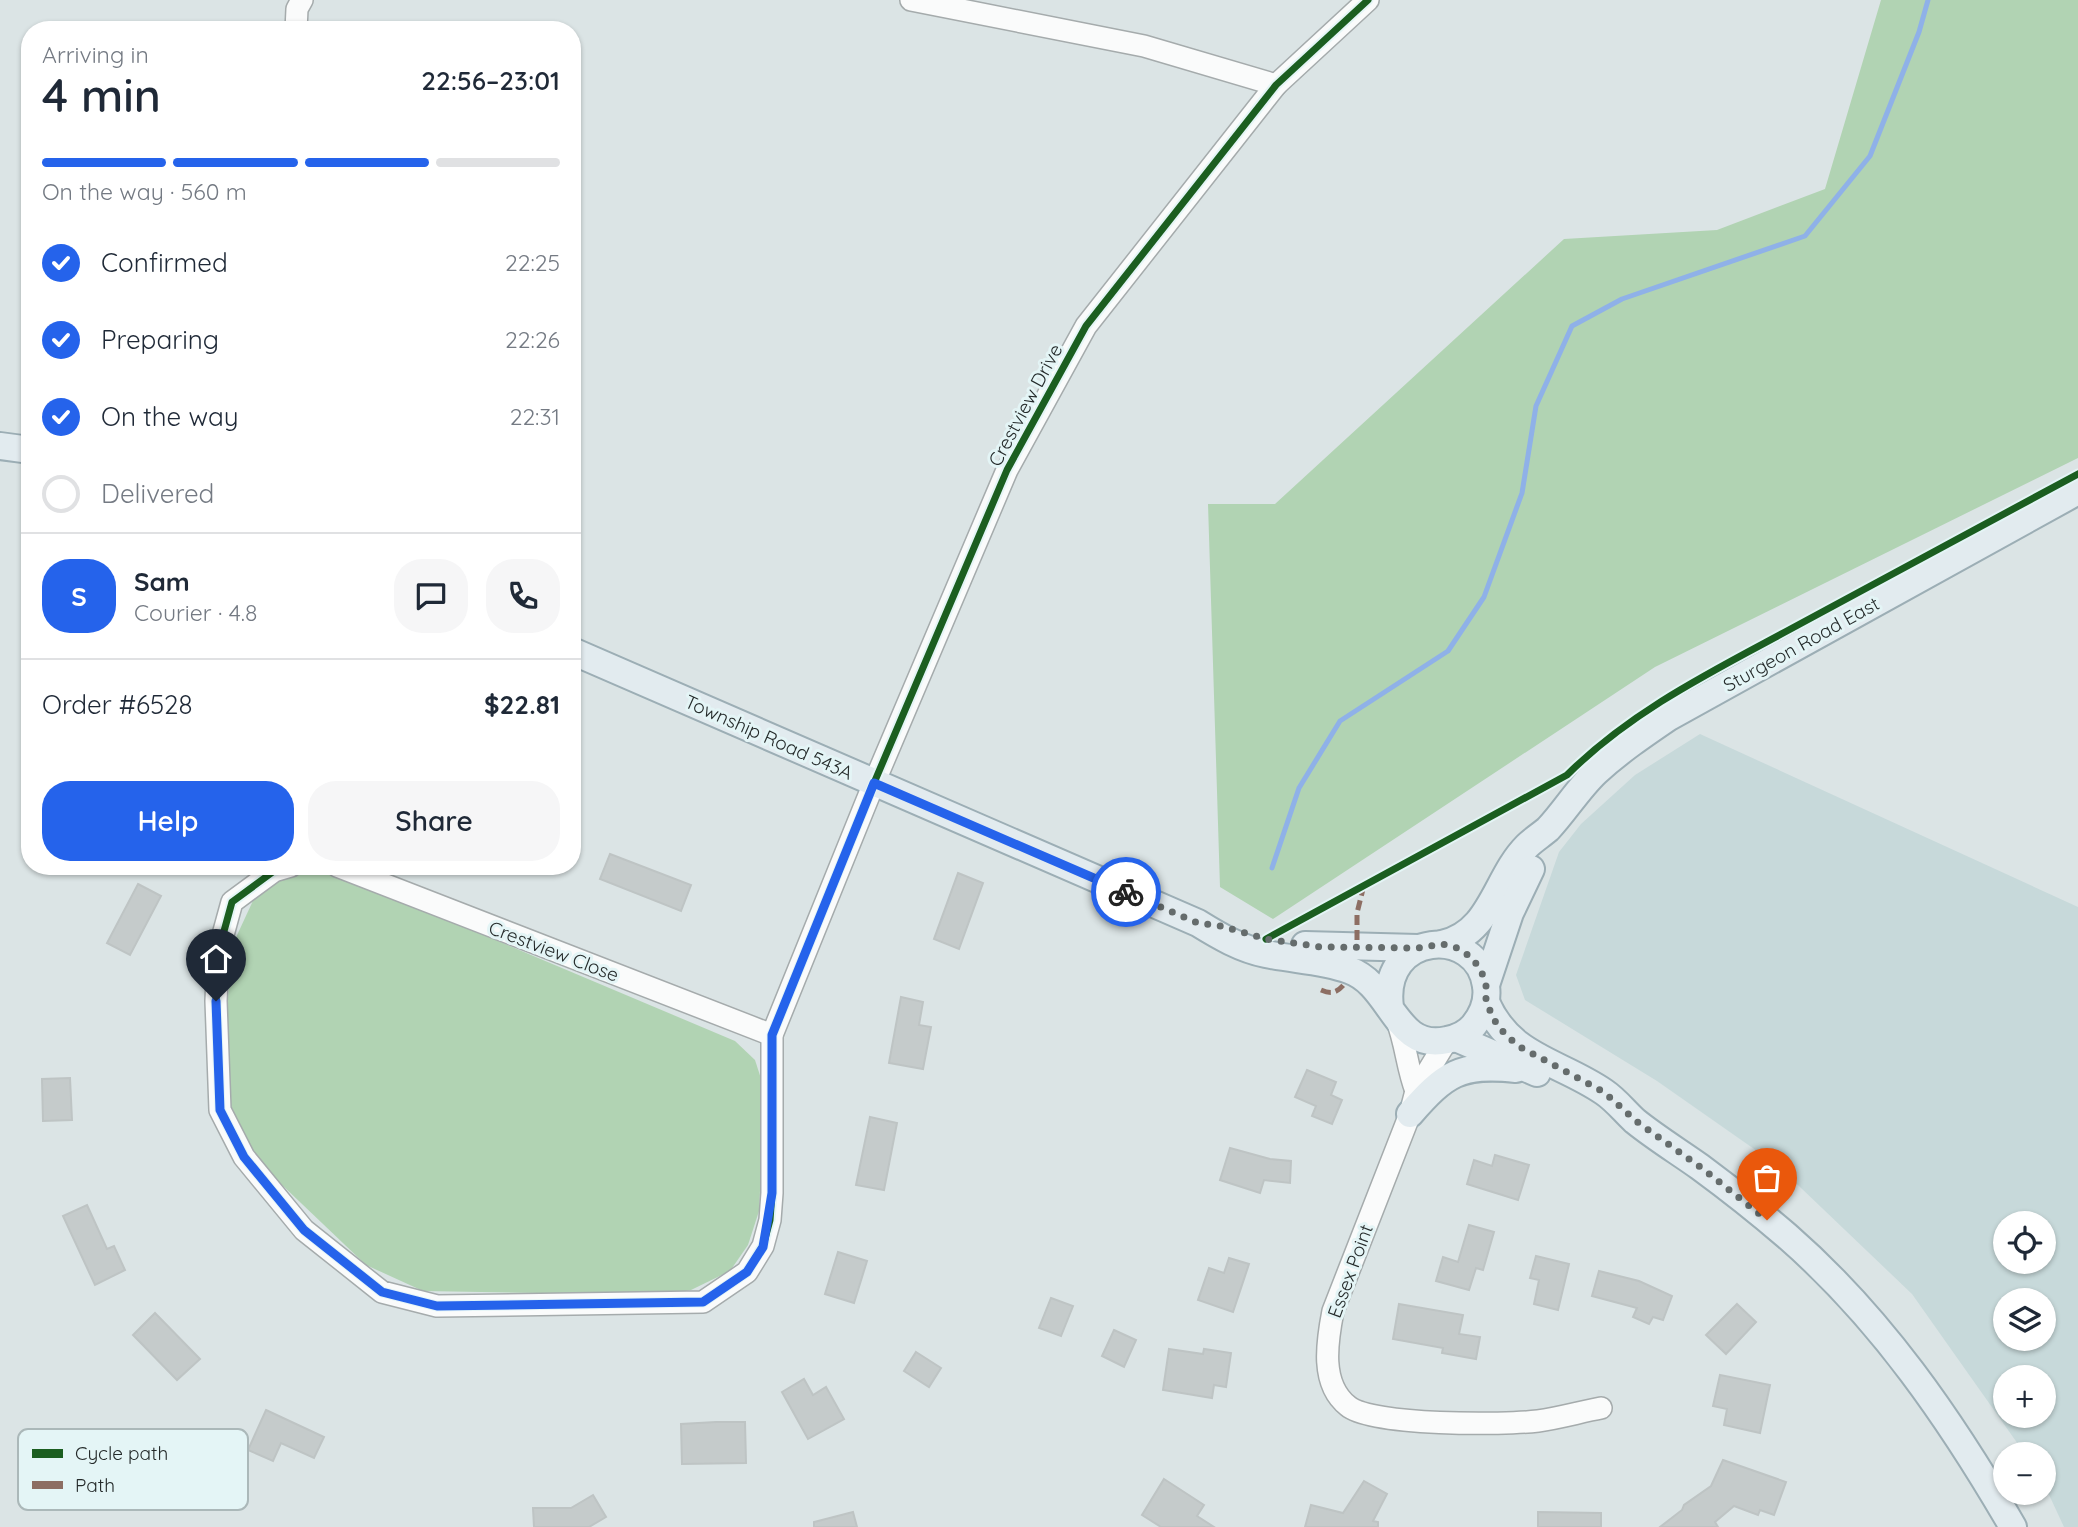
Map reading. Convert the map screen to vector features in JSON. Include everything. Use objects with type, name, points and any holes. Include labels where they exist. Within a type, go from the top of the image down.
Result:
[{"type":"main road","points":[[0,446],[21,449]]},
{"type":"main road","name":"Sturgeon Road East","points":[[1430,946],[1457,941],[1475,926],[1489,909],[1526,847],[1548,829],[1596,772],[1637,738],[1669,717],[2078,491]]},
{"type":"main road","name":"Township Road 543A","points":[[581,655],[1198,923],[1247,948],[1265,954],[1328,963],[1351,971],[1376,986],[1409,1033],[1424,1040],[1452,1039],[1531,1071],[1607,1111],[1636,1121]]},
{"type":"main road","name":"Sturgeon Road East","points":[[1486,993],[1510,913],[1541,851],[1548,829]]},
{"type":"main road","name":"Township Road 543A","points":[[1198,923],[1221,926],[1266,939],[1321,947],[1430,946],[1457,948],[1471,957],[1481,970],[1497,1025],[1509,1038],[1522,1048],[1604,1092],[1636,1121],[1703,1169],[1788,1237],[1868,1318],[1917,1377],[1965,1445],[2014,1527]]},
{"type":"main road","points":[[1394,1014],[1388,991],[1391,975],[1399,962],[1430,946]]},
{"type":"main road","points":[[1452,1039],[1475,1023],[1486,993]]},
{"type":"main road","points":[[1413,1103],[1455,1073],[1498,1067],[1531,1071]]},
{"type":"street","points":[[297,21],[302,0]]},
{"type":"street","points":[[911,0],[1144,46],[1276,85]]},
{"type":"street","name":"Crestview Drive","points":[[874,783],[1007,470],[1086,326],[1276,85],[1368,0]]},
{"type":"street","points":[[269,875],[232,902],[218,953],[216,1001],[220,1110],[244,1157],[304,1230],[382,1292],[437,1306],[703,1302],[747,1272],[763,1247],[772,1193],[772,1035],[874,783]]},
{"type":"street","name":"Crestview Close","points":[[360,875],[772,1035]]},
{"type":"street","points":[[1394,1014],[1403,1036],[1413,1103]]},
{"type":"street","name":"Essex Point","points":[[1452,1039],[1413,1103],[1333,1311],[1327,1342],[1330,1379],[1348,1406],[1364,1415],[1428,1421],[1537,1421],[1601,1408]]},
{"type":"shaded area","points":[[1700,734],[2078,907],[2078,1527],[2064,1527],[2054,1505],[2056,1505],[2056,1442],[2017,1442],[2007,1428],[2056,1428],[2056,1365],[1993,1365],[1993,1409],[1912,1294],[1777,1165],[1657,1081],[1525,1000],[1516,975],[1559,852],[1581,824],[1635,775]]},
{"type":"green space","points":[[1881,0],[2078,0],[2078,458],[1655,667],[1273,919],[1220,887],[1208,504],[1275,504],[1564,239],[1717,230],[1825,189]]},
{"type":"green space","points":[[281,875],[341,875],[735,1041],[755,1060],[765,1091],[759,1211],[748,1245],[730,1271],[691,1290],[661,1295],[423,1291],[366,1265],[259,1163],[230,1104],[224,1049],[232,946],[257,892]]},
{"type":"building","points":[[610,854],[691,885],[681,911],[600,879]]},
{"type":"building","points":[[958,873],[983,883],[959,949],[934,939]]},
{"type":"building","points":[[138,884],[161,896],[130,955],[107,943]]},
{"type":"building","points":[[901,997],[923,1002],[919,1025],[931,1027],[923,1069],[889,1063]]},
{"type":"building","points":[[1307,1070],[1336,1082],[1331,1095],[1342,1100],[1332,1124],[1312,1116],[1316,1106],[1295,1097]]},
{"type":"building","points":[[70,1078],[72,1120],[43,1121],[42,1079]]},
{"type":"building","points":[[870,1117],[897,1123],[884,1190],[856,1185]]},
{"type":"building","points":[[1230,1148],[1270,1159],[1291,1161],[1290,1183],[1264,1180],[1260,1193],[1220,1180]]},
{"type":"building","points":[[1495,1155],[1529,1165],[1518,1200],[1467,1184],[1474,1160],[1492,1166]]},
{"type":"building","points":[[87,1205],[107,1249],[114,1246],[125,1270],[95,1285],[63,1216]]},
{"type":"building","points":[[1469,1225],[1494,1232],[1483,1270],[1476,1268],[1469,1290],[1436,1281],[1443,1257],[1458,1262]]},
{"type":"building","points":[[838,1252],[867,1261],[854,1303],[825,1294]]},
{"type":"building","points":[[1536,1256],[1569,1264],[1558,1310],[1534,1304],[1539,1280],[1530,1278]]},
{"type":"building","points":[[1229,1258],[1249,1264],[1233,1312],[1198,1300],[1209,1268],[1224,1273]]},
{"type":"building","points":[[1599,1271],[1639,1281],[1672,1296],[1663,1320],[1653,1317],[1649,1324],[1633,1317],[1637,1308],[1592,1296]]},
{"type":"building","points":[[1051,1298],[1073,1306],[1061,1336],[1039,1328]]},
{"type":"building","points":[[1399,1304],[1463,1315],[1459,1334],[1480,1337],[1476,1359],[1442,1353],[1443,1348],[1393,1339]]},
{"type":"building","points":[[1737,1304],[1756,1322],[1726,1354],[1706,1335]]},
{"type":"building","points":[[155,1313],[200,1359],[177,1380],[133,1335]]},
{"type":"building","points":[[1114,1330],[1136,1340],[1124,1367],[1102,1356]]},
{"type":"building","points":[[1169,1349],[1203,1354],[1204,1349],[1231,1353],[1226,1387],[1214,1385],[1212,1398],[1163,1390]]},
{"type":"building","points":[[916,1352],[941,1368],[929,1387],[904,1371]]},
{"type":"building","points":[[1720,1375],[1770,1385],[1760,1433],[1724,1425],[1727,1409],[1713,1406]]},
{"type":"building","points":[[804,1379],[813,1395],[826,1387],[844,1419],[808,1439],[782,1392]]},
{"type":"building","points":[[266,1410],[324,1437],[314,1458],[281,1443],[273,1461],[248,1450]]},
{"type":"building","points":[[745,1422],[746,1463],[682,1464],[681,1424]]},
{"type":"building","points":[[1723,1460],[1786,1482],[1774,1515],[1760,1510],[1758,1515],[1734,1506],[1715,1522],[1718,1527],[1660,1527],[1682,1510],[1684,1505],[1711,1486]]},
{"type":"building","points":[[1164,1479],[1204,1505],[1197,1516],[1214,1527],[1161,1527],[1142,1515]]},
{"type":"building","points":[[1364,1481],[1387,1494],[1373,1521],[1378,1522],[1378,1527],[1305,1527],[1311,1505],[1343,1513]]},
{"type":"building","points":[[593,1495],[606,1517],[589,1527],[534,1527],[533,1508],[571,1508]]},
{"type":"building","points":[[853,1512],[857,1527],[814,1527],[814,1522]]},
{"type":"building","points":[[1538,1512],[1601,1513],[1601,1527],[1538,1527]]},
{"type":"waterway","points":[[1272,868],[1299,788],[1340,721],[1448,651],[1484,597],[1522,493],[1536,406],[1572,326],[1622,299],[1805,236],[1870,156],[1919,32],[1928,0]]},
{"type":"marked path","points":[[1357,940],[1357,913],[1364,885]]},
{"type":"marked path","points":[[1321,990],[1335,992],[1346,982]]},
{"type":"cycle path","points":[[269,875],[232,902],[218,953],[216,1001],[220,1110],[244,1157],[304,1230],[382,1292],[437,1306],[703,1302],[747,1272],[763,1246],[770,1220],[772,1035],[874,783],[1007,470],[1086,326],[1276,85],[1368,0]]},
{"type":"cycle path","points":[[1266,939],[1567,775],[1620,730],[1707,674],[2078,474]]},
{"type":"way so far","points":[[1126,892],[1198,923],[1221,926],[1266,939],[1321,947],[1418,948],[1442,944],[1457,948],[1471,957],[1481,970],[1486,985],[1486,1002],[1497,1025],[1509,1038],[1522,1048],[1604,1092],[1636,1121],[1703,1169],[1767,1220]]},
{"type":"route","points":[[216,1001],[220,1110],[244,1157],[304,1230],[382,1292],[437,1306],[703,1302],[747,1272],[763,1247],[772,1193],[772,1035],[874,783],[1126,892]]}]
